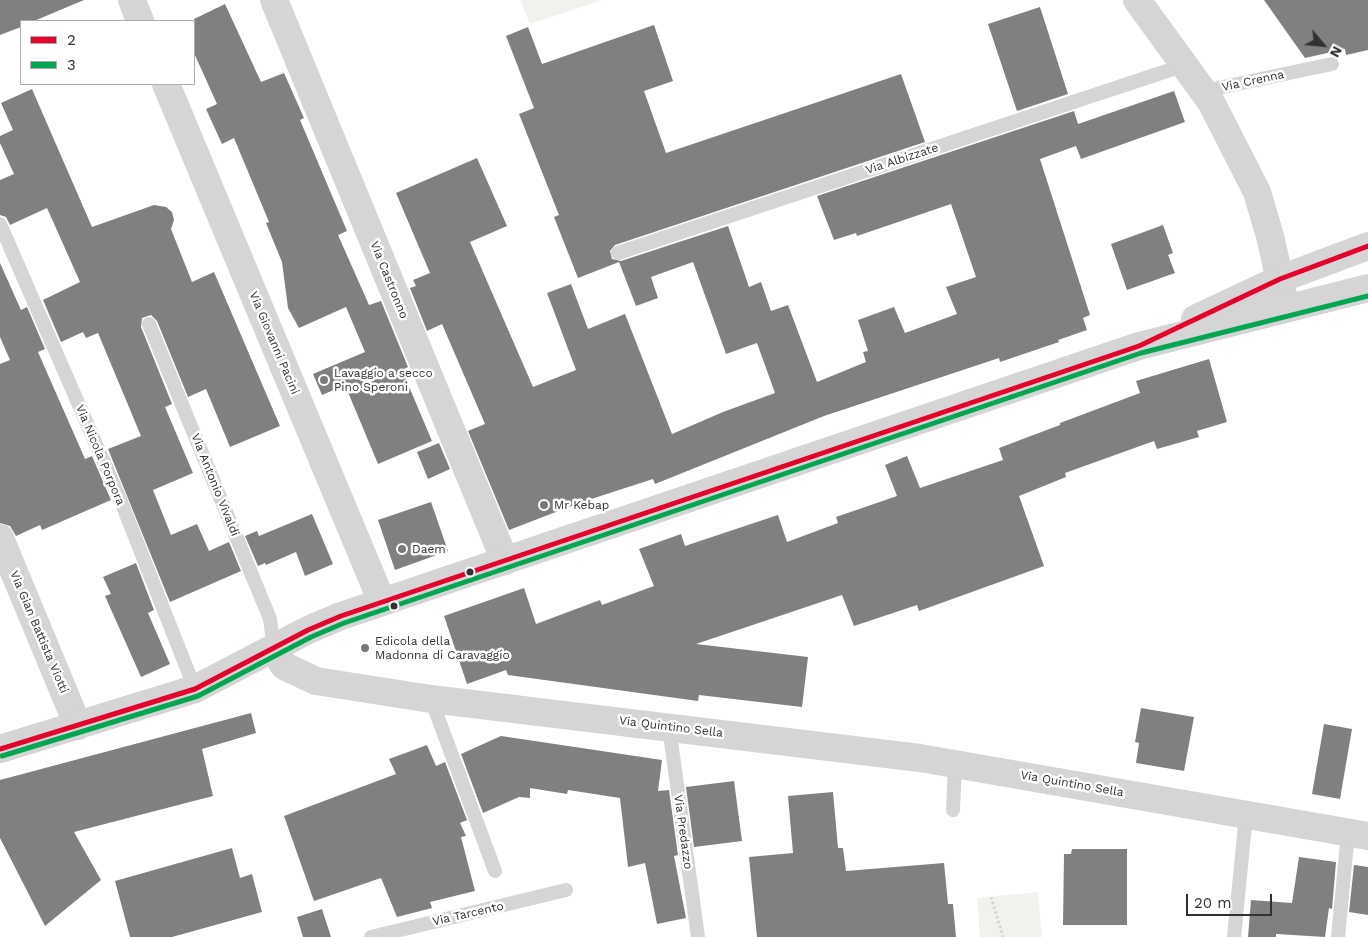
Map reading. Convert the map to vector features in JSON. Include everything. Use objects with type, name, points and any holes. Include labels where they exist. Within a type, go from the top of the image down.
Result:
[{"type":"street","points":[[132,0],[140,20]]},
{"type":"street","name":"Via Castronno","points":[[274,0],[504,561]]},
{"type":"street","points":[[1137,0],[1204,91],[1257,192],[1270,236],[1286,308]]},
{"type":"street","name":"Via Giovanni Pacini","points":[[166,85],[382,602]]},
{"type":"street","points":[[1139,346],[1280,279],[1368,246]]},
{"type":"street","points":[[0,749],[195,689],[308,630],[382,602],[1139,346],[1368,288]]},
{"type":"street","name":"Via Gian Battista Viotti","points":[[0,538],[78,726]]},
{"type":"street","name":"Via Quintino Sella","points":[[274,649],[284,666],[316,681],[431,699],[669,727],[955,764],[1358,835]]},
{"type":"lane","name":"Via Crenna","points":[[1204,91],[1332,64]]},
{"type":"lane","name":"Via Albizzate","points":[[618,253],[1185,65]]},
{"type":"lane","name":"Via Nicola Porpora","points":[[0,224],[120,499],[195,689]]},
{"type":"lane","name":"Via Antonio Vivaldi","points":[[149,324],[270,619],[274,649]]},
{"type":"lane","points":[[431,699],[495,871]]},
{"type":"lane","name":"Via Predazzo","points":[[669,727],[698,937]]},
{"type":"lane","points":[[952,810],[955,764]]},
{"type":"lane","points":[[1234,937],[1246,815]]},
{"type":"lane","points":[[1338,937],[1358,835]]},
{"type":"lane","name":"Via Tarcento","points":[[370,937],[566,890]]},
{"type":"path","points":[[991,897],[1003,937]]},
{"type":"shaded area","points":[[520,0],[603,0],[530,24]]},
{"type":"shaded area","points":[[1038,892],[1042,937],[980,937],[977,898]]},
{"type":"building","points":[[0,0],[84,0],[36,20],[20,20],[20,27],[0,35]]},
{"type":"building","points":[[1264,0],[1368,0],[1368,50],[1346,55],[1345,49],[1305,58]]},
{"type":"building","points":[[225,4],[261,82],[284,73],[304,118],[300,120],[347,231],[338,235],[369,305],[381,301],[408,367],[402,370],[432,441],[378,464],[345,385],[322,395],[313,374],[365,352],[346,307],[299,328],[288,308],[282,262],[266,223],[269,222],[234,138],[222,144],[206,109],[217,104],[195,55],[194,19]]},
{"type":"building","points":[[1040,7],[1068,94],[1017,111],[988,24]]},
{"type":"building","points":[[654,25],[673,81],[644,91],[666,153],[901,74],[925,142],[615,245],[610,251],[612,259],[621,261],[728,226],[749,287],[761,282],[771,311],[788,305],[817,382],[866,362],[863,352],[868,351],[858,320],[894,307],[905,333],[957,314],[946,287],[976,277],[951,204],[857,236],[856,233],[834,240],[817,196],[1074,111],[1078,124],[1174,91],[1185,122],[1081,159],[1076,146],[1040,159],[1090,315],[1083,318],[1087,330],[1058,340],[1059,342],[1000,362],[999,358],[824,416],[655,484],[653,479],[582,502],[509,530],[468,431],[485,424],[442,324],[427,331],[410,288],[416,286],[413,280],[430,273],[396,193],[477,158],[507,226],[470,242],[533,387],[576,370],[547,293],[571,284],[588,329],[625,314],[672,434],[723,412],[775,393],[757,343],[726,354],[693,262],[651,277],[658,298],[636,306],[619,262],[578,278],[554,217],[559,215],[519,114],[534,108],[506,36],[528,27],[542,64]]},
{"type":"building","points":[[32,89],[92,227],[154,205],[166,207],[172,212],[174,220],[171,229],[192,282],[214,272],[280,426],[230,447],[206,389],[188,397],[157,321],[151,315],[142,318],[141,327],[172,404],[165,407],[193,473],[153,490],[171,535],[197,524],[209,551],[229,542],[241,571],[170,602],[108,449],[141,436],[98,333],[86,338],[83,332],[61,342],[43,300],[80,282],[47,208],[10,225],[6,217],[0,215],[0,180],[14,174],[0,143],[0,136],[13,130],[1,103]]},
{"type":"building","points":[[1163,225],[1173,253],[1168,255],[1175,273],[1127,290],[1111,244]]},
{"type":"building","points":[[0,263],[21,310],[27,307],[45,349],[38,352],[85,459],[92,456],[111,500],[42,530],[40,525],[16,536],[10,526],[0,523],[0,364],[10,360],[0,337]]},
{"type":"building","points":[[1209,359],[1227,422],[1197,431],[1199,437],[1157,449],[1154,441],[1065,473],[1066,477],[1019,496],[1044,566],[919,611],[917,605],[854,626],[842,595],[696,644],[808,657],[802,707],[699,695],[698,701],[508,675],[506,670],[467,684],[444,616],[524,588],[536,624],[600,600],[602,605],[654,586],[639,549],[681,534],[685,546],[778,515],[787,542],[838,523],[836,517],[897,496],[885,465],[907,456],[920,488],[1003,460],[999,448],[1140,393],[1136,381]]},
{"type":"building","points":[[439,443],[450,469],[428,479],[417,452]]},
{"type":"building","points":[[431,502],[448,551],[395,570],[378,520]]},
{"type":"building","points":[[312,514],[333,564],[305,576],[296,552],[266,565],[265,563],[258,566],[245,536],[257,531],[259,536]]},
{"type":"building","points":[[136,563],[154,610],[148,613],[170,664],[141,677],[105,596],[111,594],[103,577]]},
{"type":"building","points":[[1141,708],[1194,717],[1184,771],[1136,763],[1139,743],[1135,742]]},
{"type":"building","points":[[251,713],[256,733],[202,749],[213,796],[74,832],[101,880],[45,926],[0,838],[0,780]]},
{"type":"building","points":[[1324,724],[1352,729],[1340,799],[1312,794]]},
{"type":"building","points":[[501,736],[662,760],[658,791],[669,790],[678,855],[674,856],[686,918],[657,924],[645,863],[628,867],[620,798],[568,790],[567,794],[530,788],[530,798],[519,797],[483,813],[461,754]]},
{"type":"building","points":[[427,745],[436,766],[445,762],[467,820],[460,823],[466,836],[461,837],[475,891],[430,902],[432,908],[397,917],[381,878],[314,901],[284,816],[396,774],[389,759]]},
{"type":"building","points":[[734,781],[742,841],[694,847],[686,787]]},
{"type":"building","points":[[833,792],[838,848],[843,848],[846,871],[944,863],[948,904],[953,904],[956,937],[757,937],[749,857],[793,853],[788,796]]},
{"type":"building","points":[[232,848],[240,878],[252,874],[262,912],[172,937],[130,937],[115,881]]},
{"type":"building","points":[[1072,849],[1127,849],[1127,925],[1063,925],[1064,854],[1071,854]]},
{"type":"building","points":[[1299,857],[1336,862],[1332,909],[1329,908],[1325,937],[1276,934],[1276,937],[1248,937],[1251,900],[1292,903]]},
{"type":"building","points":[[1354,865],[1368,867],[1368,915],[1349,912]]},
{"type":"building","points":[[322,909],[331,937],[303,937],[297,917]]},
{"type":"transit line","name":"2","points":[[0,749],[195,689],[308,630],[341,616],[1139,346],[1280,279],[1368,246]]},
{"type":"transit line","name":"3","points":[[2,756],[198,696],[311,637],[344,623],[1141,353],[1368,296]]},
{"type":"place","name":"Lavaggio a secco Pino Speroni","points":[[324,380]]},
{"type":"place","name":"Mr Kebap","points":[[544,505]]},
{"type":"place","name":"Daem","points":[[402,549]]},
{"type":"place","name":"Edicola della Madonna di Caravaggio","points":[[365,648]]}]
